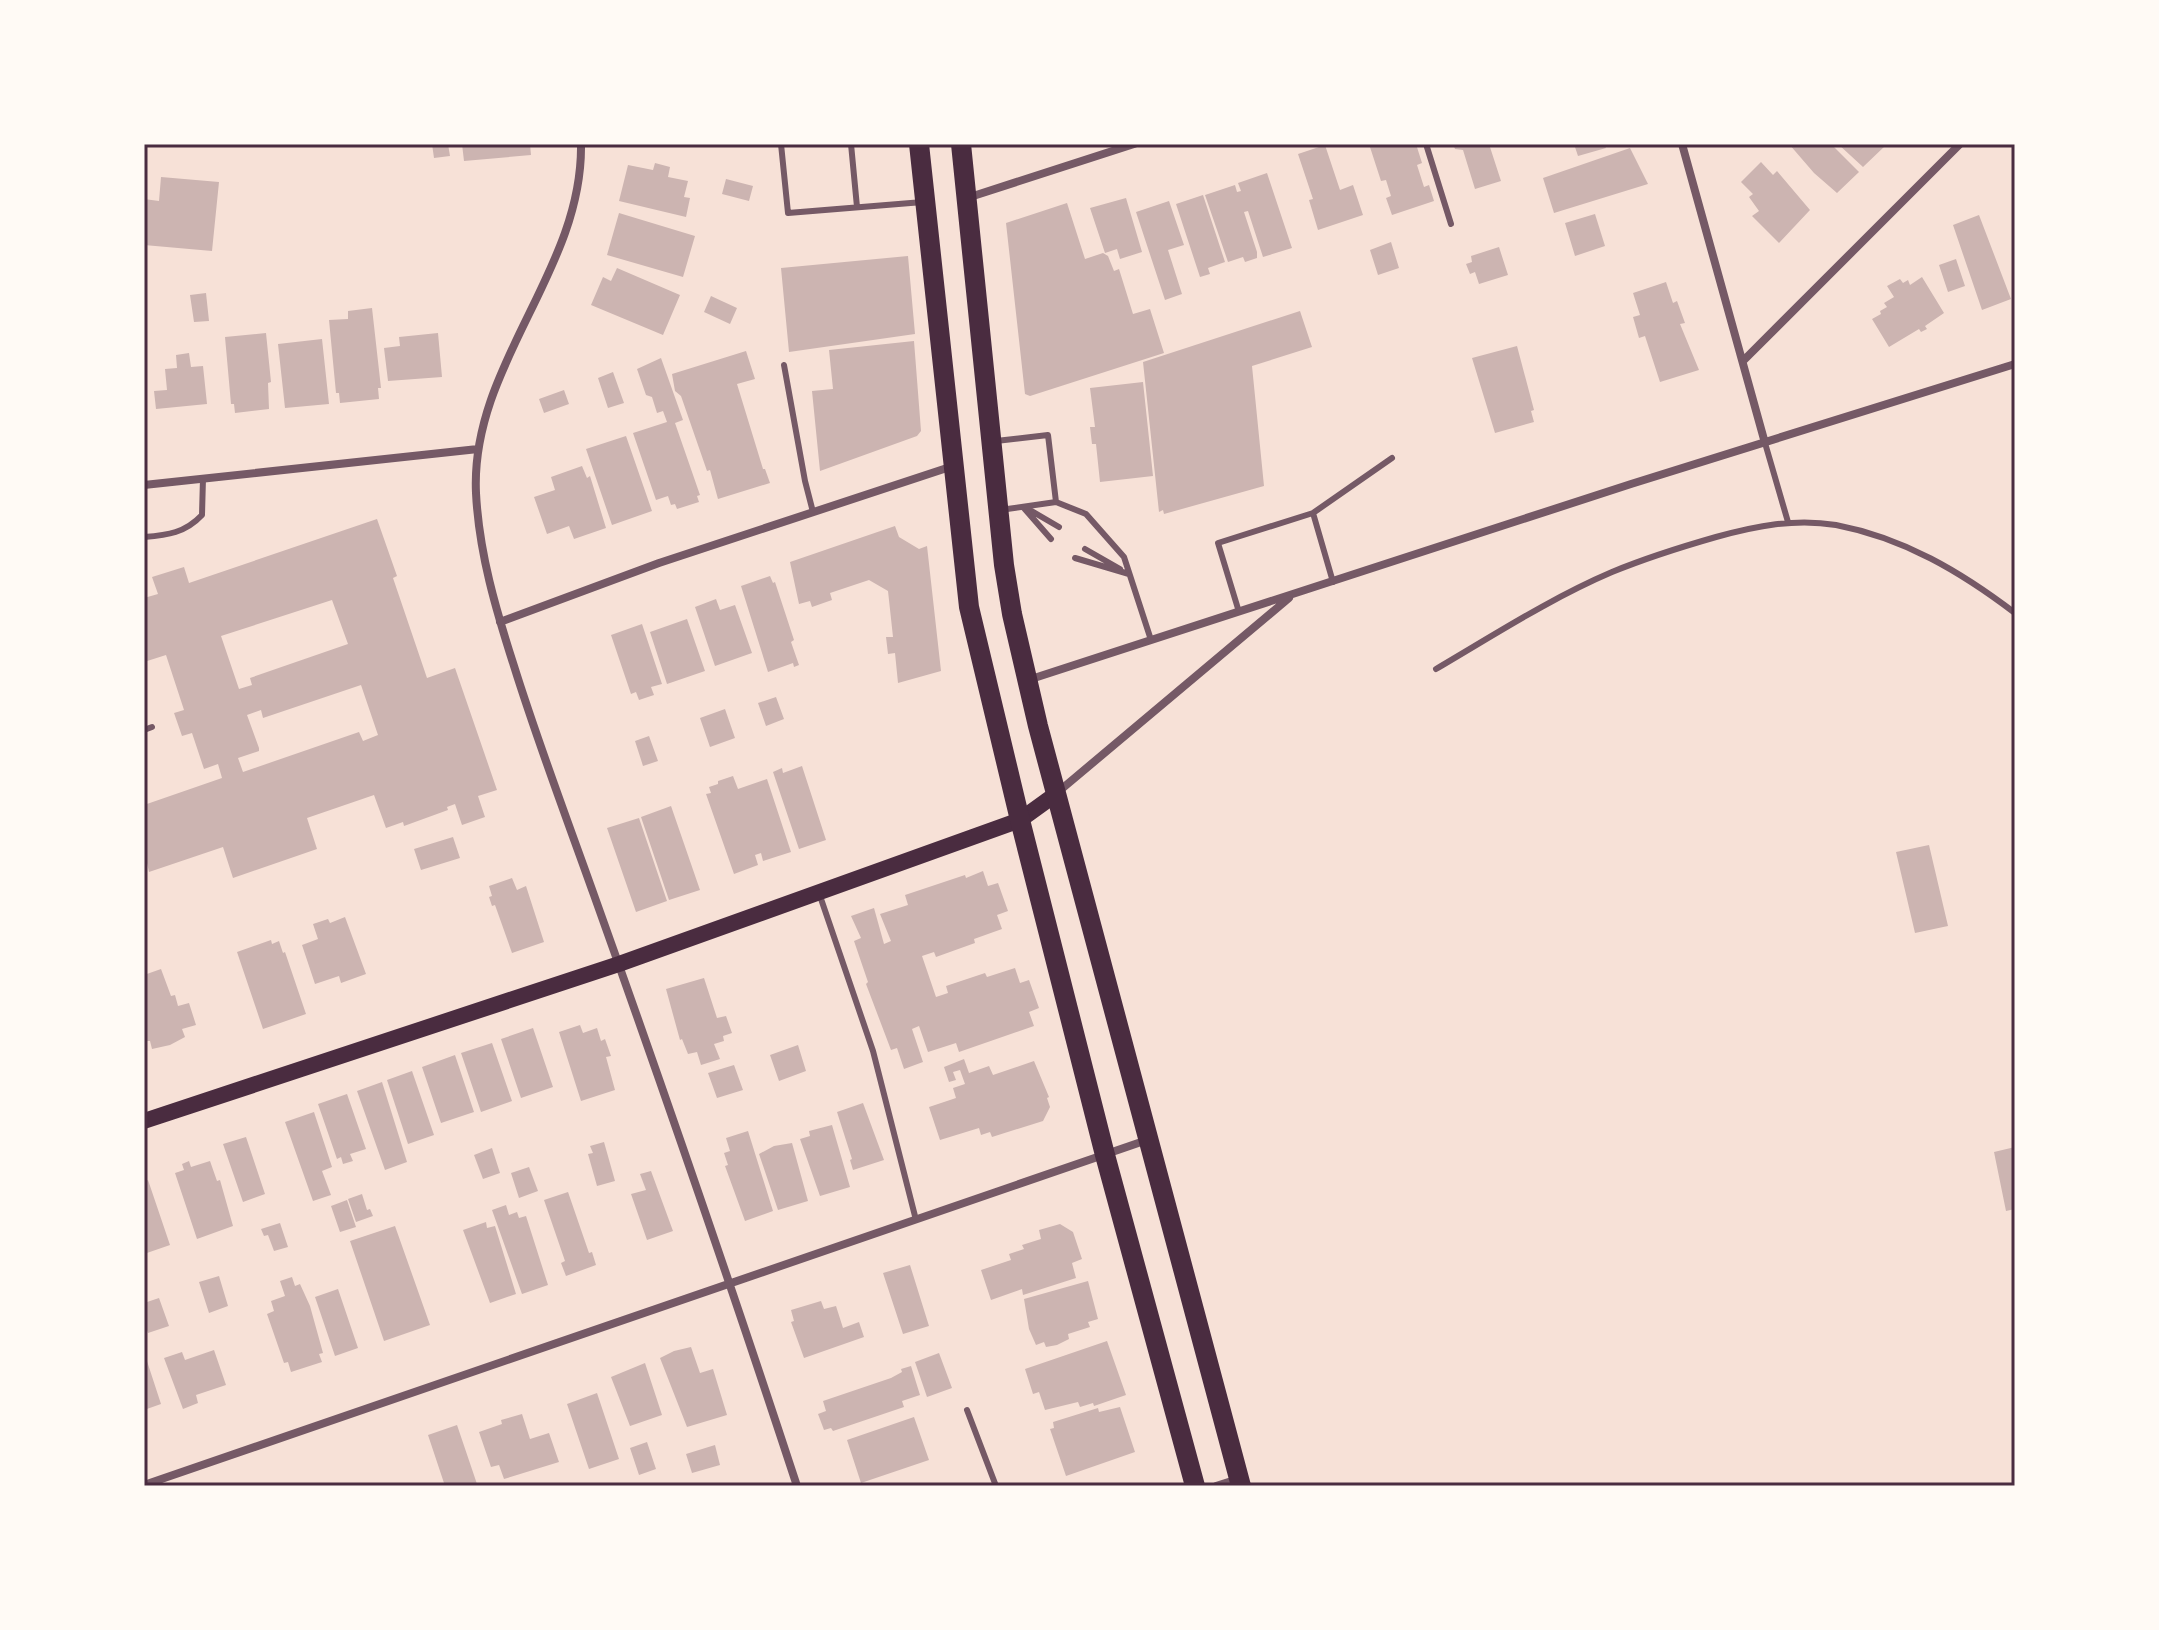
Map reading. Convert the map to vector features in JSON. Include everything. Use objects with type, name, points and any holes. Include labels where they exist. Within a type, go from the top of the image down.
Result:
[{"type":"main road","points":[[919,144],[969,607],[1105,1155],[1195,1486]]},
{"type":"main road","points":[[961,144],[1012,614],[1056,794],[1240,1482]]},
{"type":"main road","points":[[144,1121],[619,964],[1020,820],[1056,794]]},
{"type":"street","points":[[581,144],[575,207],[551,269],[504,363],[481,425],[476,493],[486,569],[526,705],[731,1283],[797,1486]]},
{"type":"street","points":[[967,198],[1134,144]]},
{"type":"street","points":[[1682,144],[1765,443]]},
{"type":"street","points":[[1743,361],[1960,144]]},
{"type":"street","points":[[1027,680],[2015,364]]},
{"type":"street","points":[[144,485],[478,449]]},
{"type":"street","points":[[500,622],[659,563],[954,466]]},
{"type":"street","points":[[1056,794],[1293,595]]},
{"type":"street","points":[[144,1485],[1147,1140]]},
{"type":"street","points":[[1216,1486],[1240,1482]]},
{"type":"lane","points":[[781,144],[788,213],[925,201]]},
{"type":"lane","points":[[851,144],[857,207]]},
{"type":"lane","points":[[1426,144],[1451,224]]},
{"type":"lane","points":[[784,365],[813,512]]},
{"type":"lane","points":[[992,442],[1048,435],[1056,502]]},
{"type":"lane","points":[[1765,443],[1788,522]]},
{"type":"lane","points":[[1239,612],[1218,543],[1313,513],[1392,458]]},
{"type":"lane","points":[[144,537],[172,535],[191,526],[202,515],[203,478]]},
{"type":"lane","points":[[999,510],[1056,502],[1086,514],[1124,557],[1151,640]]},
{"type":"lane","points":[[1023,507],[1059,527]]},
{"type":"lane","points":[[1023,507],[1051,539]]},
{"type":"lane","points":[[1313,513],[1333,582]]},
{"type":"lane","points":[[1436,669],[1549,603],[1612,572],[1676,548],[1749,528],[1788,522],[1836,525],[1885,538],[1928,556],[1978,585],[2015,613]]},
{"type":"lane","points":[[1085,549],[1130,574]]},
{"type":"lane","points":[[1075,558],[1130,574]]},
{"type":"lane","points":[[144,730],[152,727]]},
{"type":"lane","points":[[819,892],[873,1051],[916,1220]]},
{"type":"lane","points":[[967,1410],[996,1486]]},
{"type":"building","points":[[432,144],[448,144],[450,156],[434,158]]},
{"type":"building","points":[[462,144],[530,144],[531,155],[464,161]]},
{"type":"building","points":[[1369,144],[1416,144],[1422,163],[1417,165],[1424,187],[1429,185],[1434,201],[1392,215],[1386,198],[1391,196],[1386,180],[1381,181]]},
{"type":"building","points":[[1453,144],[1489,144],[1501,181],[1475,189],[1463,150],[1455,149]]},
{"type":"building","points":[[1574,144],[1604,144],[1606,148],[1578,156]]},
{"type":"building","points":[[1789,144],[1831,144],[1859,172],[1837,193],[1814,173]]},
{"type":"building","points":[[1838,144],[1883,144],[1885,146],[1863,167]]},
{"type":"building","points":[[1325,145],[1340,190],[1353,185],[1363,215],[1318,230],[1309,200],[1313,199],[1298,154]]},
{"type":"building","points":[[1630,148],[1648,184],[1554,213],[1543,178]]},
{"type":"building","points":[[1761,162],[1773,175],[1777,171],[1810,210],[1779,243],[1752,216],[1759,211],[1749,197],[1753,194],[1741,182]]},
{"type":"building","points":[[655,163],[670,167],[668,177],[688,181],[684,197],[690,198],[686,217],[619,201],[628,165],[653,170]]},
{"type":"building","points":[[1267,173],[1292,248],[1263,257],[1248,211],[1244,212],[1257,258],[1245,262],[1243,257],[1228,262],[1205,195],[1235,185],[1237,192],[1241,191],[1238,183]]},
{"type":"building","points":[[161,177],[219,182],[212,251],[144,245],[144,199],[159,201]]},
{"type":"building","points":[[726,179],[753,186],[749,201],[722,194]]},
{"type":"building","points":[[1203,195],[1225,262],[1208,268],[1210,274],[1200,277],[1176,204]]},
{"type":"building","points":[[1126,198],[1142,252],[1120,259],[1117,249],[1105,253],[1090,208]]},
{"type":"building","points":[[1169,201],[1184,245],[1168,250],[1182,294],[1165,300],[1136,212]]},
{"type":"building","points":[[1067,203],[1085,259],[1103,253],[1108,256],[1114,271],[1119,269],[1133,314],[1150,309],[1164,353],[1030,396],[1025,394],[1006,223]]},
{"type":"building","points":[[619,213],[695,236],[683,277],[607,255]]},
{"type":"building","points":[[1595,214],[1605,246],[1575,256],[1565,223]]},
{"type":"building","points":[[1979,215],[2011,299],[1982,310],[1953,225]]},
{"type":"building","points":[[1391,242],[1399,268],[1378,275],[1370,250]]},
{"type":"building","points":[[1499,247],[1508,275],[1479,284],[1475,272],[1470,274],[1466,264],[1472,262],[1471,256]]},
{"type":"building","points":[[908,256],[915,334],[789,352],[781,268]]},
{"type":"building","points":[[1956,259],[1965,286],[1948,292],[1939,265]]},
{"type":"building","points":[[617,268],[680,295],[663,335],[591,305],[603,277],[611,281]]},
{"type":"building","points":[[1922,277],[1944,313],[1925,326],[1927,329],[1921,332],[1919,329],[1889,347],[1872,319],[1887,307],[1884,303],[1894,297],[1887,286],[1900,279],[1903,283],[1908,280],[1910,285]]},
{"type":"building","points":[[1666,282],[1673,303],[1677,301],[1685,323],[1680,324],[1699,370],[1660,382],[1645,336],[1639,338],[1633,317],[1640,315],[1633,293]]},
{"type":"building","points":[[206,293],[209,321],[194,322],[190,295]]},
{"type":"building","points":[[711,296],[737,308],[730,324],[704,312]]},
{"type":"building","points":[[372,308],[381,388],[378,388],[379,399],[340,403],[339,393],[336,393],[329,320],[348,319],[348,311]]},
{"type":"building","points":[[1300,311],[1312,347],[1252,366],[1264,486],[1164,514],[1163,510],[1159,512],[1143,362]]},
{"type":"building","points":[[266,333],[271,382],[268,383],[269,409],[235,413],[234,404],[231,404],[225,337]]},
{"type":"building","points":[[438,333],[442,377],[388,381],[384,348],[400,346],[399,337]]},
{"type":"building","points":[[322,339],[329,404],[285,408],[278,344]]},
{"type":"building","points":[[914,341],[921,431],[917,436],[820,471],[812,391],[833,389],[829,350]]},
{"type":"building","points":[[1517,346],[1534,410],[1531,411],[1534,422],[1495,433],[1472,358]]},
{"type":"building","points":[[746,351],[755,379],[737,384],[770,483],[718,499],[681,396],[675,391],[672,374]]},
{"type":"building","points":[[189,353],[191,367],[203,366],[207,404],[156,409],[154,391],[167,390],[165,369],[177,368],[176,355]]},
{"type":"building","points":[[661,358],[683,420],[675,423],[700,495],[697,496],[699,502],[677,509],[675,504],[671,505],[668,496],[656,500],[633,433],[667,422],[663,411],[657,413],[652,397],[646,395],[637,369]]},
{"type":"building","points":[[613,372],[624,403],[608,408],[598,378]]},
{"type":"building","points":[[1143,382],[1153,476],[1100,482],[1096,444],[1092,444],[1090,427],[1095,427],[1090,388]]},
{"type":"building","points":[[564,390],[569,404],[544,413],[539,399]]},
{"type":"building","points":[[626,436],[652,511],[612,525],[586,449]]},
{"type":"building","points":[[582,466],[587,478],[590,476],[606,528],[574,539],[569,526],[547,534],[534,497],[555,490],[551,477]]},
{"type":"building","points":[[377,519],[397,576],[393,578],[427,678],[455,668],[497,790],[478,796],[485,817],[462,825],[455,804],[447,807],[448,810],[404,826],[403,822],[386,828],[374,795],[307,818],[317,849],[233,878],[223,847],[149,872],[147,863],[144,863],[144,805],[222,778],[218,764],[204,769],[192,733],[182,736],[174,713],[184,710],[166,655],[144,662],[144,598],[158,594],[152,577],[184,567],[189,583]],"holes":[[[332,600],[348,644],[250,678],[252,685],[239,689],[221,636]],[[361,685],[378,735],[363,741],[359,732],[243,772],[238,758],[259,751],[247,715],[261,710],[263,718]]]},
{"type":"building","points":[[895,526],[899,537],[919,549],[927,546],[941,671],[898,683],[895,653],[888,654],[886,637],[893,637],[888,591],[869,580],[830,593],[832,600],[812,607],[810,601],[799,604],[790,562]]},
{"type":"building","points":[[770,576],[775,582],[794,640],[791,642],[799,665],[794,667],[793,663],[768,672],[741,586]]},
{"type":"building","points":[[716,599],[720,610],[735,605],[752,653],[715,666],[695,607]]},
{"type":"building","points":[[687,619],[705,671],[667,684],[650,632]]},
{"type":"building","points":[[642,624],[662,684],[651,687],[654,695],[639,700],[636,692],[631,694],[611,635]]},
{"type":"building","points":[[776,697],[784,719],[766,726],[758,703]]},
{"type":"building","points":[[725,709],[735,738],[710,747],[700,718]]},
{"type":"building","points":[[649,736],[658,761],[643,766],[635,741]]},
{"type":"building","points":[[802,766],[826,840],[799,849],[773,772],[782,768],[783,773]]},
{"type":"building","points":[[733,776],[738,789],[767,779],[791,852],[763,861],[761,853],[755,855],[758,865],[734,874],[706,794],[711,793],[709,787],[718,784],[718,781]]},
{"type":"building","points":[[671,806],[700,890],[669,900],[641,817]]},
{"type":"building","points":[[639,818],[667,901],[636,912],[607,828]]},
{"type":"building","points":[[453,837],[460,858],[421,870],[414,849]]},
{"type":"building","points":[[1929,845],[1948,926],[1915,933],[1896,852]]},
{"type":"building","points":[[983,871],[988,886],[998,883],[1008,911],[997,915],[1002,929],[936,957],[934,952],[922,956],[936,997],[948,993],[946,986],[985,973],[987,977],[1015,968],[1020,983],[1029,980],[1039,1008],[1029,1012],[1034,1026],[959,1052],[956,1043],[928,1052],[919,1026],[912,1029],[923,1062],[904,1069],[897,1048],[891,1050],[866,984],[868,982],[854,941],[861,938],[851,916],[874,908],[884,944],[891,941],[880,914],[908,905],[905,895]]},
{"type":"building","points":[[512,878],[517,890],[526,886],[544,942],[512,953],[495,905],[492,906],[489,886]]},
{"type":"building","points":[[345,917],[366,974],[341,983],[339,976],[315,984],[302,945],[318,939],[313,924],[328,919],[330,923]]},
{"type":"building","points":[[271,940],[272,944],[279,941],[285,952],[306,1014],[263,1029],[237,952]]},
{"type":"building","points":[[161,969],[171,996],[175,995],[178,1006],[189,1003],[196,1025],[182,1029],[185,1037],[152,1049],[150,1041],[145,1041],[144,1037],[144,975]]},
{"type":"building","points":[[704,978],[717,1018],[726,1016],[732,1033],[723,1036],[724,1041],[714,1044],[720,1059],[701,1065],[697,1052],[688,1054],[680,1040],[666,989]]},
{"type":"building","points":[[580,1025],[583,1033],[597,1028],[601,1041],[605,1039],[611,1056],[606,1057],[615,1090],[581,1101],[559,1032]]},
{"type":"building","points":[[533,1028],[553,1087],[521,1098],[501,1039]]},
{"type":"building","points":[[492,1043],[512,1101],[481,1112],[461,1053]]},
{"type":"building","points":[[798,1045],[806,1071],[779,1081],[770,1055]]},
{"type":"building","points":[[455,1055],[474,1112],[441,1123],[422,1067]]},
{"type":"building","points":[[964,1059],[969,1073],[989,1066],[993,1075],[1034,1061],[1049,1097],[1050,1107],[1043,1121],[992,1137],[990,1132],[981,1135],[979,1128],[940,1140],[929,1107],[956,1098],[953,1088],[965,1084],[960,1070],[953,1072],[956,1080],[949,1082],[944,1067]]},
{"type":"building","points":[[734,1065],[743,1090],[717,1098],[708,1073]]},
{"type":"building","points":[[412,1071],[434,1135],[408,1144],[387,1080]]},
{"type":"building","points":[[382,1082],[407,1162],[385,1170],[357,1091]]},
{"type":"building","points":[[347,1094],[366,1149],[350,1154],[353,1161],[343,1164],[341,1157],[337,1159],[318,1104]]},
{"type":"building","points":[[863,1103],[884,1160],[853,1170],[837,1112]]},
{"type":"building","points":[[314,1112],[332,1167],[322,1171],[331,1195],[313,1201],[285,1122]]},
{"type":"building","points":[[832,1125],[850,1187],[820,1196],[800,1139],[810,1136],[809,1131]]},
{"type":"building","points":[[748,1131],[773,1211],[745,1221],[725,1166],[728,1165],[724,1153],[730,1151],[726,1138]]},
{"type":"building","points":[[246,1137],[265,1194],[243,1202],[223,1144]]},
{"type":"building","points":[[604,1142],[615,1181],[597,1186],[588,1154],[593,1153],[590,1146]]},
{"type":"building","points":[[792,1143],[808,1201],[778,1210],[759,1154],[774,1146]]},
{"type":"building","points":[[2015,1147],[2015,1209],[2006,1211],[1994,1152]]},
{"type":"building","points":[[492,1148],[500,1173],[483,1179],[474,1155]]},
{"type":"building","points":[[189,1161],[191,1167],[210,1161],[217,1181],[220,1180],[233,1226],[197,1239],[175,1173],[184,1170],[182,1164]]},
{"type":"building","points":[[529,1167],[538,1191],[519,1198],[511,1173]]},
{"type":"building","points":[[651,1171],[673,1231],[647,1240],[631,1194],[646,1190],[640,1174]]},
{"type":"building","points":[[148,1180],[170,1245],[144,1254],[144,1182]]},
{"type":"building","points":[[568,1192],[596,1265],[566,1276],[561,1263],[565,1261],[544,1200]]},
{"type":"building","points":[[362,1194],[367,1210],[370,1209],[373,1216],[356,1222],[348,1199]]},
{"type":"building","points":[[347,1200],[356,1227],[340,1232],[331,1206]]},
{"type":"building","points":[[506,1205],[509,1215],[517,1212],[519,1218],[526,1216],[548,1285],[522,1294],[492,1210]]},
{"type":"building","points":[[486,1222],[487,1228],[495,1226],[516,1294],[490,1303],[463,1230]]},
{"type":"building","points":[[280,1223],[288,1247],[274,1251],[268,1235],[264,1236],[261,1229]]},
{"type":"building","points":[[1060,1224],[1073,1232],[1082,1259],[1072,1263],[1076,1278],[1023,1295],[1022,1289],[991,1300],[981,1270],[1011,1260],[1009,1254],[1024,1249],[1022,1245],[1041,1239],[1039,1230]]},
{"type":"building","points":[[395,1226],[430,1325],[384,1341],[350,1241]]},
{"type":"building","points":[[910,1265],[929,1326],[903,1334],[883,1273]]},
{"type":"building","points":[[219,1276],[228,1306],[209,1313],[199,1282]]},
{"type":"building","points":[[292,1277],[295,1286],[300,1284],[310,1306],[323,1353],[319,1354],[322,1362],[291,1372],[288,1362],[284,1363],[267,1314],[274,1311],[271,1301],[285,1296],[280,1281]]},
{"type":"building","points":[[1088,1281],[1098,1319],[1088,1322],[1090,1327],[1068,1334],[1069,1339],[1057,1345],[1046,1347],[1044,1342],[1036,1345],[1029,1329],[1024,1299]]},
{"type":"building","points":[[338,1289],[358,1348],[335,1356],[315,1297]]},
{"type":"building","points":[[159,1298],[169,1326],[148,1333],[144,1303]]},
{"type":"building","points":[[821,1301],[824,1309],[836,1306],[843,1328],[859,1322],[864,1337],[804,1358],[791,1322],[794,1321],[791,1310]]},
{"type":"building","points":[[1107,1341],[1126,1395],[1094,1406],[1093,1403],[1080,1407],[1078,1402],[1045,1410],[1039,1392],[1033,1394],[1025,1369]]},
{"type":"building","points":[[691,1347],[700,1373],[713,1369],[727,1415],[687,1427],[660,1358]]},
{"type":"building","points":[[214,1350],[226,1385],[196,1395],[198,1403],[183,1409],[164,1358],[182,1352],[185,1360]]},
{"type":"building","points":[[939,1353],[952,1388],[927,1397],[915,1362]]},
{"type":"building","points":[[144,1356],[161,1404],[144,1410]]},
{"type":"building","points":[[645,1363],[662,1415],[630,1426],[611,1377]]},
{"type":"building","points":[[911,1366],[920,1395],[902,1401],[904,1407],[833,1431],[831,1428],[824,1430],[818,1414],[826,1411],[823,1401],[891,1378],[902,1372],[901,1369]]},
{"type":"building","points":[[597,1393],[619,1459],[589,1469],[567,1404]]},
{"type":"building","points":[[1120,1407],[1135,1452],[1066,1476],[1050,1429],[1054,1428],[1053,1422],[1098,1408],[1099,1412]]},
{"type":"building","points":[[522,1414],[530,1439],[549,1433],[559,1462],[504,1479],[499,1465],[491,1467],[479,1432],[502,1424],[501,1420]]},
{"type":"building","points":[[914,1417],[929,1460],[861,1483],[847,1440]]},
{"type":"building","points":[[457,1425],[477,1484],[470,1486],[445,1486],[428,1435]]},
{"type":"building","points":[[647,1442],[656,1469],[639,1475],[630,1448]]},
{"type":"building","points":[[715,1445],[720,1465],[692,1473],[686,1454]]}]
